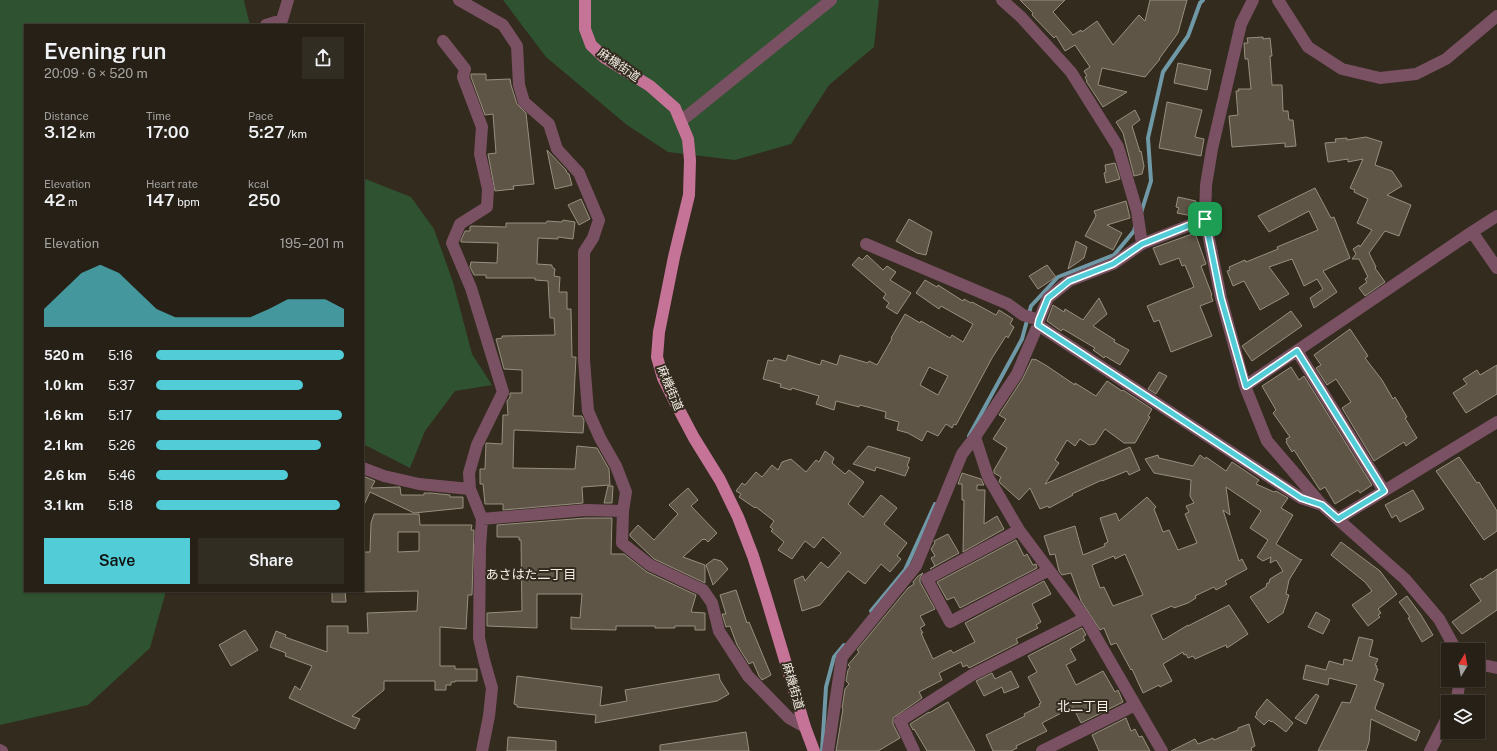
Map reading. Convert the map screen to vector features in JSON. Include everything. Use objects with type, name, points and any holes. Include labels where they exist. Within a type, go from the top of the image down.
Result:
[{"type":"main road","name":"麻機街道","points":[[585,0],[585,29],[592,45],[605,58],[650,86],[675,108],[688,139],[690,160],[689,195],[674,257],[659,332],[657,357],[663,378],[676,404],[694,438],[720,480],[738,517],[753,556],[814,751]]},
{"type":"street","points":[[269,24],[282,20],[288,0]]},
{"type":"street","points":[[459,0],[503,26],[517,46],[519,85],[524,102],[549,124],[557,149],[579,172],[599,220],[593,238],[584,252],[584,360],[588,411],[600,438],[616,466],[626,492],[623,511],[622,543],[650,565],[703,590],[712,603],[719,631],[748,676],[789,718],[806,728]]},
{"type":"street","points":[[681,121],[831,0]]},
{"type":"street","points":[[1002,0],[1021,17],[1071,72],[1118,146],[1137,211],[1142,244]]},
{"type":"street","points":[[1253,0],[1241,24],[1212,149],[1206,185],[1205,219],[1221,298],[1246,386],[1267,441],[1322,505],[1405,579],[1439,618],[1452,643]]},
{"type":"street","points":[[1278,0],[1308,46],[1342,69],[1380,78],[1416,74],[1446,59],[1497,16]]},
{"type":"street","points":[[443,41],[465,69],[463,77],[482,127],[480,154],[488,188],[487,207],[460,224],[452,243],[471,288],[503,392],[477,445],[469,473],[470,489],[482,519],[480,547],[479,638],[492,688],[489,716],[482,751]]},
{"type":"street","points":[[1246,386],[1497,216]]},
{"type":"street","points":[[828,751],[842,657],[916,566],[962,454],[1017,374],[1033,319],[1048,298],[1069,281],[1113,264],[1142,244],[1205,219]]},
{"type":"street","points":[[1472,232],[1497,268]]},
{"type":"street","points":[[866,244],[1008,304],[1033,319],[1301,498],[1322,505]]},
{"type":"street","points":[[1297,351],[1384,491]]},
{"type":"street","points":[[1338,519],[1497,422]]},
{"type":"street","points":[[975,437],[988,477],[1019,530],[1085,618],[1162,751]]},
{"type":"street","points":[[364,468],[384,476],[420,484],[470,489]]},
{"type":"street","points":[[482,519],[586,510],[623,511]]},
{"type":"street","points":[[1019,530],[928,579],[950,622],[1049,570]]},
{"type":"street","points":[[914,751],[900,721],[972,675],[1085,618]]},
{"type":"street","points":[[1485,665],[1497,668]]},
{"type":"street","points":[[1042,751],[1135,705]]},
{"type":"street","points":[[1430,751],[1441,730]]},
{"type":"green space","points":[[0,0],[245,0],[250,24],[24,24],[24,592],[166,592],[150,648],[88,705],[0,725]]},
{"type":"green space","points":[[503,0],[879,0],[874,47],[829,85],[791,144],[735,160],[668,152],[627,125],[546,57]]},
{"type":"green space","points":[[364,178],[411,197],[434,229],[453,282],[472,354],[492,385],[455,391],[425,431],[410,468],[364,445]]},
{"type":"building","points":[[1020,0],[1065,0],[1053,12],[1073,35],[1081,30],[1082,32],[1097,21],[1113,45],[1139,15],[1145,21],[1150,0],[1187,0],[1178,33],[1160,59],[1145,77],[1102,68],[1098,85],[1127,92],[1103,107],[1086,81],[1085,77],[1087,76],[1084,71],[1090,67],[1075,45],[1065,51],[1056,36],[1054,38]]},
{"type":"building","points":[[1263,37],[1263,39],[1270,38],[1272,56],[1270,56],[1272,85],[1282,85],[1283,111],[1288,111],[1289,120],[1293,120],[1296,146],[1285,147],[1285,143],[1232,147],[1229,116],[1238,115],[1236,91],[1239,91],[1238,89],[1251,89],[1248,59],[1245,59],[1244,43],[1248,43],[1247,38]]},
{"type":"building","points":[[1178,63],[1211,70],[1207,90],[1174,83]]},
{"type":"building","points":[[471,74],[486,74],[486,80],[510,79],[517,104],[526,113],[534,184],[513,186],[514,189],[495,191],[488,154],[496,153],[493,114],[485,115]]},
{"type":"building","points":[[1167,102],[1202,110],[1195,137],[1204,139],[1201,156],[1159,148]]},
{"type":"building","points":[[1135,110],[1140,120],[1132,126],[1140,152],[1141,151],[1144,166],[1142,174],[1134,176],[1123,133],[1116,122]]},
{"type":"building","points":[[1366,137],[1382,142],[1375,165],[1392,171],[1402,186],[1387,195],[1411,205],[1399,236],[1385,231],[1369,253],[1376,267],[1375,268],[1385,282],[1365,296],[1359,288],[1367,282],[1365,279],[1368,277],[1359,259],[1352,259],[1356,254],[1353,249],[1359,245],[1360,247],[1372,230],[1357,223],[1368,199],[1354,192],[1355,190],[1350,188],[1363,159],[1348,162],[1348,159],[1328,162],[1325,143],[1336,142],[1335,139],[1347,138],[1347,140]]},
{"type":"building","points":[[547,150],[569,174],[572,185],[555,189]]},
{"type":"building","points":[[1115,163],[1120,179],[1106,183],[1104,173],[1106,172],[1105,165]]},
{"type":"building","points":[[1315,188],[1331,218],[1334,217],[1350,258],[1323,271],[1337,292],[1314,308],[1310,298],[1323,289],[1317,279],[1304,286],[1292,259],[1269,267],[1289,294],[1260,310],[1244,281],[1233,286],[1227,271],[1230,270],[1229,267],[1278,249],[1277,247],[1318,230],[1309,211],[1269,232],[1258,216]]},
{"type":"building","points":[[1178,197],[1196,201],[1192,216],[1177,213],[1179,208],[1176,207]]},
{"type":"building","points":[[581,199],[590,219],[579,225],[568,205]]},
{"type":"building","points":[[1126,201],[1130,218],[1107,225],[1122,233],[1113,250],[1085,236],[1096,216],[1094,211]]},
{"type":"building","points":[[909,219],[932,232],[926,255],[917,253],[896,241]]},
{"type":"building","points":[[563,220],[575,222],[573,239],[558,237],[558,239],[538,238],[537,264],[552,265],[555,269],[554,276],[560,277],[559,292],[567,292],[567,309],[571,309],[572,357],[576,357],[573,416],[582,416],[584,420],[583,433],[514,430],[513,468],[575,469],[577,446],[597,448],[609,469],[610,485],[582,487],[583,503],[503,510],[503,504],[485,504],[483,484],[480,484],[480,469],[485,469],[486,443],[502,444],[503,415],[508,415],[507,401],[510,397],[510,393],[522,393],[522,370],[504,369],[496,339],[502,338],[502,336],[555,335],[554,318],[550,318],[548,281],[535,280],[535,278],[486,278],[486,275],[474,275],[470,267],[471,262],[497,263],[498,243],[461,242],[461,240],[465,231],[470,231],[471,226],[506,227],[506,223],[546,223],[547,221],[562,222]]},
{"type":"building","points":[[1195,233],[1206,264],[1201,266],[1213,301],[1200,306],[1212,336],[1171,352],[1159,320],[1154,322],[1147,306],[1194,287],[1185,265],[1182,266],[1179,258],[1160,265],[1153,248]]},
{"type":"building","points":[[1076,241],[1087,247],[1084,258],[1068,269]]},
{"type":"building","points":[[867,255],[883,270],[887,266],[896,272],[890,280],[911,293],[897,314],[886,307],[889,303],[883,298],[886,294],[852,265],[859,257],[862,260]]},
{"type":"building","points":[[1047,265],[1056,277],[1038,289],[1029,276]]},
{"type":"building","points":[[925,280],[937,287],[938,285],[963,301],[964,299],[971,303],[972,302],[996,315],[999,310],[1013,319],[1010,324],[1014,327],[1008,338],[1006,336],[992,358],[956,425],[954,424],[952,428],[946,424],[938,436],[927,431],[922,441],[908,433],[897,430],[899,422],[885,418],[886,412],[860,405],[859,407],[836,401],[834,410],[816,404],[819,396],[792,388],[791,390],[780,387],[781,384],[763,379],[768,360],[773,361],[774,358],[786,361],[788,355],[820,365],[822,360],[837,365],[840,355],[868,363],[869,361],[877,365],[905,314],[920,323],[921,321],[950,338],[952,335],[963,342],[973,324],[941,306],[939,309],[916,293]],"holes":[[[929,367],[948,376],[938,395],[920,385]]]},
{"type":"building","points":[[1099,298],[1107,314],[1093,326],[1115,340],[1114,342],[1129,350],[1120,365],[1105,356],[1104,358],[1093,350],[1095,348],[1063,329],[1061,331],[1047,321],[1053,305],[1064,312],[1065,309],[1083,320]]},
{"type":"building","points":[[1291,311],[1302,326],[1252,361],[1242,346]]},
{"type":"building","points":[[1350,329],[1368,356],[1365,358],[1382,380],[1393,399],[1395,397],[1417,438],[1406,446],[1404,442],[1374,461],[1342,408],[1351,402],[1336,379],[1327,385],[1316,368],[1321,365],[1314,355]]},
{"type":"building","points":[[1032,359],[1035,359],[1075,385],[1075,383],[1096,396],[1107,381],[1152,409],[1148,416],[1150,417],[1135,443],[1124,443],[1105,429],[1095,444],[1089,445],[1080,439],[1075,446],[1067,440],[1055,460],[1059,463],[1045,484],[1130,447],[1140,470],[1129,475],[1127,471],[1102,480],[1072,494],[1073,495],[1049,508],[1048,506],[1040,509],[1030,488],[1019,500],[1000,483],[999,481],[1001,477],[994,473],[994,470],[1007,448],[993,439],[1006,419],[999,415],[1023,378]]},
{"type":"building","points":[[1497,365],[1497,394],[1466,413],[1453,393],[1467,384],[1463,379],[1477,370],[1480,375]]},
{"type":"building","points":[[1291,367],[1299,380],[1304,376],[1372,485],[1360,493],[1358,490],[1335,504],[1325,487],[1320,490],[1294,450],[1292,452],[1286,442],[1286,439],[1290,437],[1273,413],[1276,410],[1262,386]]},
{"type":"building","points":[[1159,372],[1167,376],[1156,394],[1148,389]]},
{"type":"building","points":[[868,446],[910,458],[907,466],[909,467],[905,476],[876,467],[875,471],[853,464]]},
{"type":"building","points":[[825,451],[834,458],[832,463],[845,474],[849,470],[864,482],[848,504],[863,517],[881,495],[897,508],[884,524],[907,543],[897,556],[901,559],[890,572],[881,564],[865,584],[848,571],[820,605],[802,611],[794,580],[803,576],[805,581],[821,562],[828,568],[841,553],[823,537],[814,548],[805,541],[792,559],[778,550],[784,542],[771,531],[773,529],[770,527],[774,521],[756,507],[755,508],[739,497],[741,494],[736,491],[742,483],[745,485],[756,472],[762,477],[772,465],[778,470],[782,462],[791,459],[806,472],[816,460],[819,462]]},
{"type":"building","points":[[1158,455],[1159,458],[1193,466],[1200,455],[1205,459],[1206,457],[1226,471],[1232,462],[1259,480],[1256,484],[1274,492],[1276,491],[1288,498],[1281,508],[1293,515],[1276,544],[1301,560],[1302,559],[1289,580],[1286,594],[1289,595],[1283,613],[1268,623],[1250,597],[1266,587],[1270,579],[1283,571],[1276,560],[1270,563],[1271,557],[1263,561],[1257,557],[1268,540],[1250,528],[1261,511],[1226,487],[1230,515],[1223,510],[1239,561],[1242,559],[1247,569],[1225,581],[1227,584],[1216,590],[1214,587],[1195,596],[1196,598],[1188,603],[1174,608],[1172,606],[1151,615],[1163,640],[1188,625],[1229,605],[1248,634],[1227,648],[1226,645],[1195,659],[1193,656],[1188,658],[1183,652],[1163,664],[1172,681],[1160,687],[1159,685],[1143,693],[1132,669],[1131,670],[1117,644],[1111,645],[1104,628],[1100,630],[1081,601],[1071,573],[1062,575],[1059,571],[1055,554],[1050,555],[1044,536],[1075,526],[1083,555],[1105,546],[1104,544],[1108,542],[1100,518],[1116,513],[1119,521],[1147,497],[1156,507],[1154,509],[1163,532],[1169,530],[1178,550],[1197,543],[1185,514],[1189,512],[1186,506],[1194,503],[1190,496],[1191,480],[1154,473],[1145,459]],"holes":[[[1125,554],[1143,595],[1113,606],[1104,587],[1100,588],[1092,565],[1114,556],[1115,559]]]},
{"type":"building","points":[[1459,457],[1477,483],[1479,482],[1497,511],[1497,531],[1484,540],[1436,471]]},
{"type":"building","points":[[962,473],[981,479],[984,485],[977,485],[977,490],[985,490],[984,524],[997,516],[1004,529],[963,552],[964,500],[962,500],[962,484],[958,484]]},
{"type":"building","points":[[364,476],[375,481],[371,488],[400,487],[401,495],[424,495],[424,493],[431,493],[450,495],[450,497],[463,497],[463,508],[414,513],[370,492],[364,505]]},
{"type":"building","points":[[608,486],[613,486],[612,503],[604,503]]},
{"type":"building","points":[[688,488],[698,500],[691,506],[717,533],[708,542],[703,539],[683,557],[705,565],[705,583],[654,559],[630,536],[638,525],[654,540],[678,514],[669,505]]},
{"type":"building","points":[[1413,490],[1424,509],[1400,522],[1396,515],[1392,518],[1385,505]]},
{"type":"building","points":[[374,514],[419,514],[420,525],[472,525],[471,530],[474,530],[472,595],[468,595],[466,629],[440,627],[440,666],[455,666],[455,669],[477,669],[477,681],[455,681],[451,682],[451,685],[446,685],[446,690],[435,690],[435,681],[384,681],[384,690],[352,716],[360,719],[355,729],[289,698],[295,686],[300,690],[312,666],[285,656],[286,653],[270,647],[276,631],[286,635],[285,637],[327,652],[327,626],[348,626],[348,633],[368,633],[367,613],[417,611],[418,591],[364,592],[364,552],[370,552],[371,523]],"holes":[[[398,532],[419,532],[419,551],[398,552]]]},
{"type":"building","points":[[586,518],[612,518],[611,554],[624,554],[647,572],[696,595],[691,612],[705,613],[705,630],[695,630],[695,626],[655,628],[655,626],[616,626],[616,630],[571,629],[571,617],[580,618],[582,594],[537,594],[537,628],[487,626],[487,613],[522,611],[521,540],[519,540],[519,537],[497,537],[497,525]]},
{"type":"building","points":[[948,534],[959,553],[930,569],[935,566],[931,558],[935,556],[931,549],[935,543],[934,541]]},
{"type":"building","points":[[1016,540],[1024,556],[1027,554],[1033,565],[1036,564],[1037,568],[960,608],[954,597],[947,600],[937,582]]},
{"type":"building","points":[[1341,542],[1380,571],[1397,594],[1378,609],[1381,613],[1378,615],[1380,617],[1368,626],[1352,605],[1372,591],[1365,582],[1331,555]]},
{"type":"building","points":[[714,559],[721,561],[728,569],[713,585],[706,565]]},
{"type":"building","points":[[1497,569],[1497,610],[1462,634],[1452,622],[1481,601],[1470,585],[1481,578],[1481,580]]},
{"type":"building","points":[[923,573],[920,578],[920,582],[935,609],[920,616],[925,625],[920,628],[933,659],[951,650],[953,653],[975,642],[965,623],[1044,581],[1051,594],[1032,604],[1041,622],[1036,625],[1038,628],[1016,639],[1018,643],[969,668],[967,665],[963,667],[961,662],[939,673],[942,680],[919,692],[922,698],[893,718],[893,724],[900,738],[878,751],[836,751],[845,689],[849,684],[846,681],[850,667],[848,665],[859,652],[857,650],[908,588],[914,584],[913,582],[918,576]]},
{"type":"building","points":[[736,590],[747,623],[749,622],[771,675],[762,680],[753,662],[749,664],[737,645],[730,626],[726,627],[722,614],[726,614],[720,595]]},
{"type":"building","points":[[332,592],[345,592],[346,602],[332,602]]},
{"type":"building","points":[[1407,596],[1433,635],[1422,642],[1408,618],[1410,617],[1399,602]]},
{"type":"building","points":[[1316,612],[1330,620],[1323,634],[1308,627]]},
{"type":"building","points":[[1082,628],[1086,635],[1083,637],[1085,640],[1070,649],[1076,660],[1066,665],[1076,685],[1103,671],[1115,692],[1118,690],[1123,702],[1081,723],[1073,707],[1042,723],[1047,731],[1016,746],[1017,748],[1011,751],[993,751],[986,735],[1025,716],[1024,714],[1040,706],[1039,704],[1041,703],[1028,677],[1037,672],[1028,656]]},
{"type":"building","points":[[245,630],[258,650],[231,666],[219,645]]},
{"type":"building","points":[[1359,637],[1373,640],[1369,656],[1378,659],[1375,665],[1378,669],[1374,680],[1384,684],[1375,708],[1376,710],[1420,731],[1416,741],[1371,719],[1369,742],[1366,751],[1318,751],[1342,702],[1350,703],[1357,685],[1329,678],[1328,685],[1303,679],[1306,665],[1326,670],[1329,661],[1343,665],[1344,659],[1352,661]]},
{"type":"building","points":[[1011,671],[1019,687],[1004,693],[1002,687],[984,696],[976,681],[992,673],[995,679]]},
{"type":"building","points":[[719,674],[720,680],[729,694],[717,701],[595,723],[596,715],[517,707],[517,705],[514,704],[517,676],[602,687],[600,706],[627,701],[625,690]]},
{"type":"building","points":[[1316,694],[1319,696],[1306,724],[1295,718]]},
{"type":"building","points":[[1267,699],[1293,723],[1286,732],[1272,721],[1271,722],[1269,720],[1264,725],[1255,717],[1257,714],[1256,713]]},
{"type":"building","points":[[948,702],[975,751],[927,751],[914,729],[913,730],[910,724]]},
{"type":"building","points":[[1126,718],[1131,731],[1135,729],[1139,737],[1142,736],[1150,751],[1099,751],[1092,735]]},
{"type":"building","points":[[1249,724],[1255,746],[1251,748],[1252,751],[1171,751],[1195,739],[1198,744],[1213,738],[1214,740]]},
{"type":"building","points":[[746,732],[749,751],[660,751],[660,745]]},
{"type":"building","points":[[508,737],[556,741],[556,751],[507,751]]},
{"type":"waterway","points":[[1141,213],[1151,181],[1148,138],[1163,72],[1188,36],[1200,3],[1203,0]]},
{"type":"waterway","points":[[969,436],[1022,339],[1031,306],[1058,277],[1114,255],[1134,231],[1135,227]]},
{"type":"waterway","points":[[871,611],[905,570],[935,504]]},
{"type":"waterway","points":[[822,751],[826,687],[834,657],[844,645]]},
{"type":"district","name":"あさはた二丁目","points":[[531,574]]},
{"type":"district","name":"北二丁目","points":[[1083,706]]},
{"type":"route","points":[[1205,219],[1221,298],[1246,386],[1297,351],[1384,491],[1338,519],[1322,505],[1301,498],[1038,325],[1048,298],[1069,281],[1113,264],[1142,244],[1205,219]]}]
